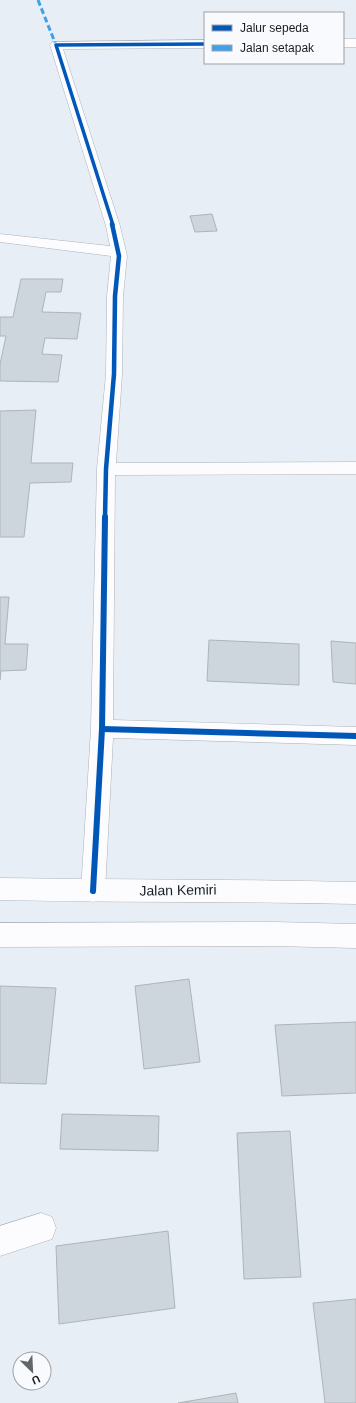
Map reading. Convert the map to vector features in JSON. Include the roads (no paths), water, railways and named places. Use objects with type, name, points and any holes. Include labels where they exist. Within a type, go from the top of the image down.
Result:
[{"type":"main road","points":[[344,43],[356,43]]},
{"type":"main road","points":[[93,892],[102,729],[106,468],[114,374],[115,296],[119,252],[113,226],[56,46],[204,44]]},
{"type":"main road","points":[[0,238],[119,252]]},
{"type":"main road","points":[[106,468],[356,468]]},
{"type":"main road","points":[[102,729],[356,736]]},
{"type":"main road","name":"Jalan Kemiri","points":[[0,890],[93,892],[236,890],[356,893]]},
{"type":"main road","points":[[0,935],[274,934],[356,936]]},
{"type":"main road","points":[[0,1241],[41,1228]]}]
